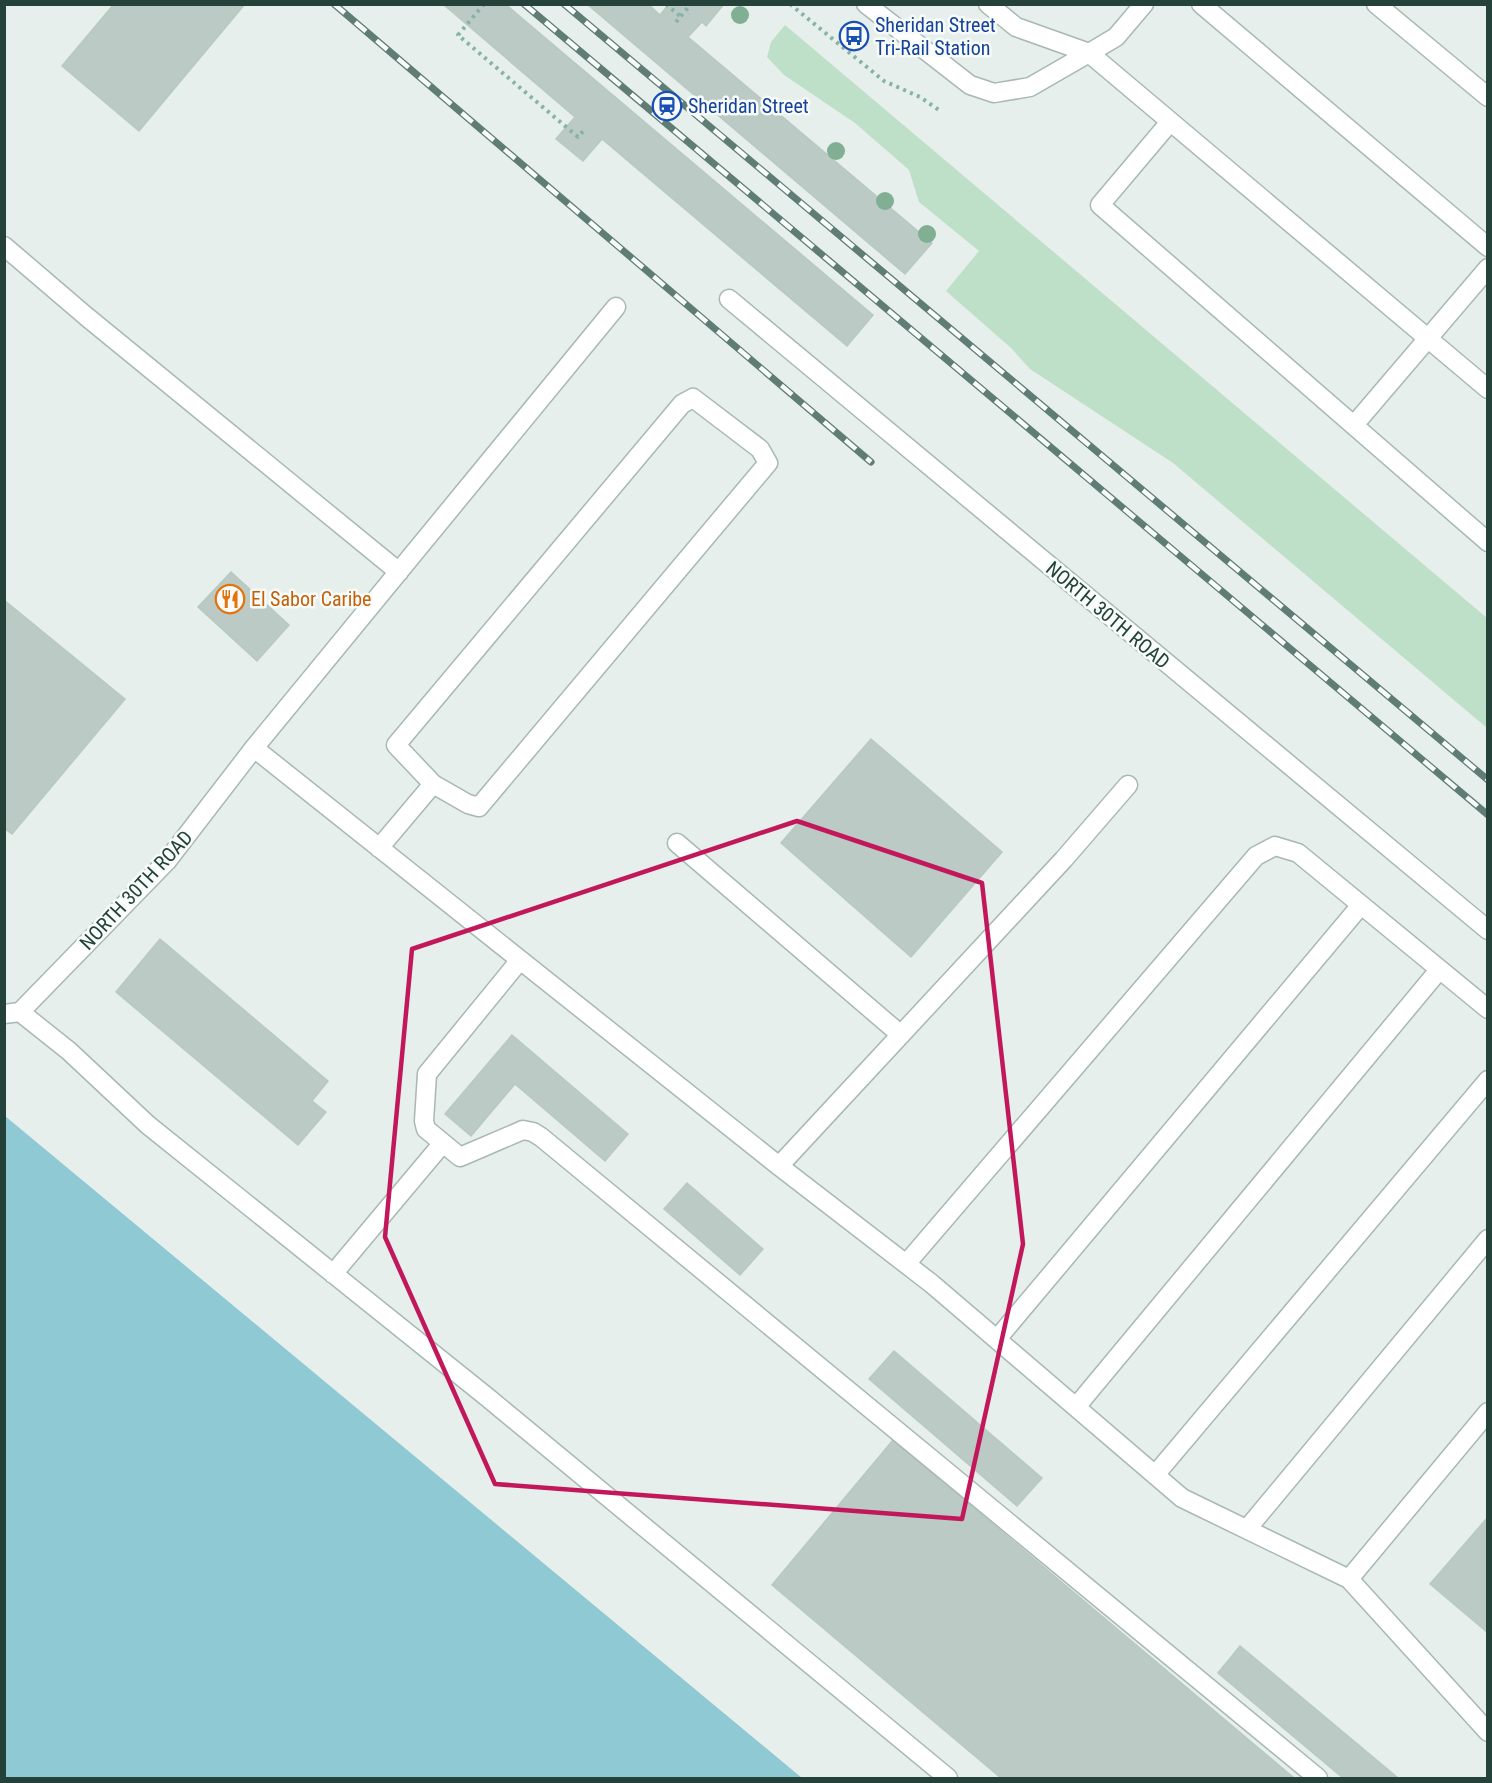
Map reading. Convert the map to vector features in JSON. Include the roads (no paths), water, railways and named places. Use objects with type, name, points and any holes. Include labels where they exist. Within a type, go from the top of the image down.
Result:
[{"type":"street","points":[[866,4],[970,85],[994,93],[1030,87],[1116,37],[1144,4]]},
{"type":"street","points":[[988,4],[1016,27],[1089,53],[1488,389]]},
{"type":"street","points":[[1201,4],[1488,248]]},
{"type":"street","points":[[1376,4],[1488,98]]},
{"type":"street","points":[[1170,122],[1100,205],[1488,542]]},
{"type":"street","points":[[4,246],[87,317],[399,572]]},
{"type":"street","points":[[1354,425],[1488,268]]},
{"type":"street","name":"NORTH 30TH ROAD","points":[[729,299],[1488,930]]},
{"type":"street","name":"NORTH 30TH ROAD","points":[[12,1013],[168,861],[254,748],[616,307]]},
{"type":"street","points":[[693,398],[760,449],[768,463],[480,807],[468,804],[433,784],[396,745],[682,404],[693,398]]},
{"type":"street","points":[[254,748],[778,1166],[906,1264],[1182,1498],[1349,1579],[1488,1732]]},
{"type":"street","points":[[379,848],[433,784]]},
{"type":"street","points":[[778,1166],[1064,859],[1128,785]]},
{"type":"street","points":[[677,843],[901,1035]]},
{"type":"street","points":[[906,1264],[1256,856],[1275,846],[1298,852],[1488,1009]]},
{"type":"street","points":[[997,1340],[1361,905]]},
{"type":"street","points":[[520,960],[427,1074],[424,1121],[429,1134],[460,1157],[523,1130],[541,1137],[1318,1779]]},
{"type":"street","points":[[1076,1407],[1439,970]]},
{"type":"street","points":[[12,1013],[69,1051],[148,1125],[487,1397],[948,1779]]},
{"type":"street","points":[[1155,1475],[1488,1080]]},
{"type":"street","points":[[333,1274],[442,1144]]},
{"type":"street","points":[[1247,1529],[1488,1239]]},
{"type":"street","points":[[1349,1579],[1488,1412]]},
{"type":"water","points":[[5,1116],[802,1778],[5,1778]]},
{"type":"railway","points":[[334,4],[871,462]]},
{"type":"railway","points":[[524,4],[1488,815]]},
{"type":"railway","points":[[564,4],[1488,780]]},
{"type":"place","name":"Sheridan Street Tri-Rail Station","points":[[854,36]]},
{"type":"place","name":"Sheridan Street","points":[[667,106]]},
{"type":"place","name":"El Sabor Caribe","points":[[230,599]]}]
